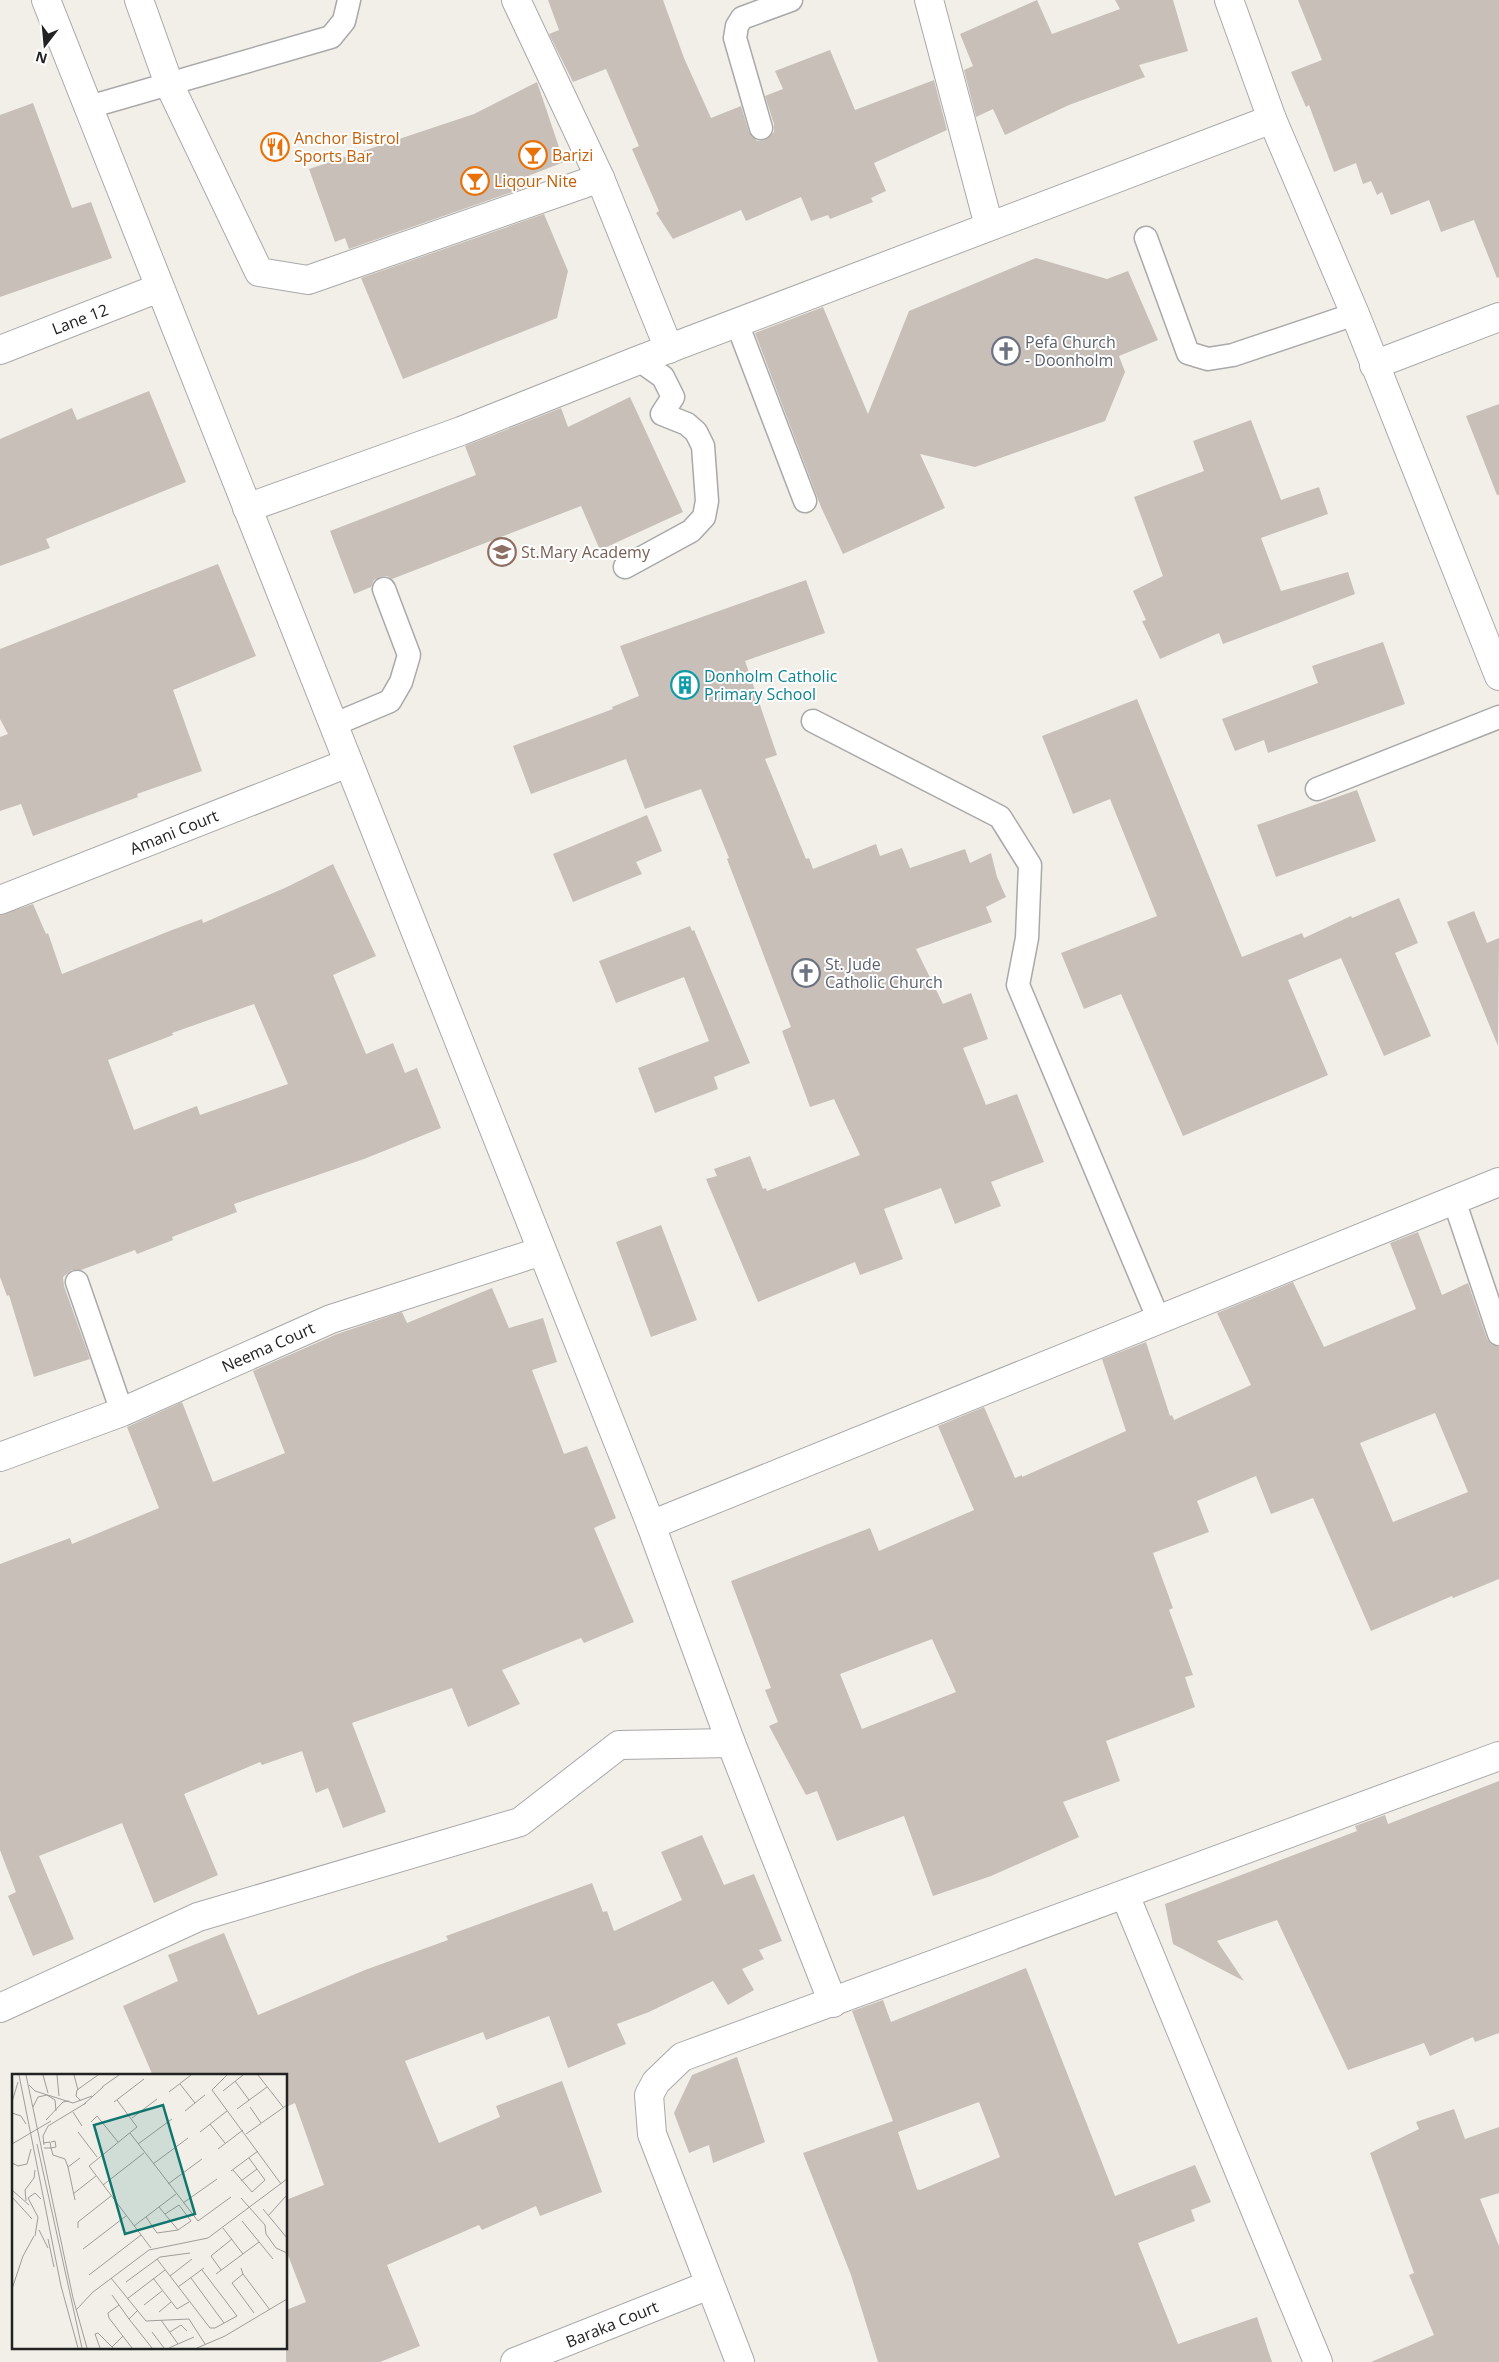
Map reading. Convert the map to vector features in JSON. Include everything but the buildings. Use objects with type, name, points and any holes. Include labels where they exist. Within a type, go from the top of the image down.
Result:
[{"type":"street","points":[[46,0],[651,1525],[731,1743],[833,2002]]},
{"type":"street","points":[[139,0],[170,84],[259,272],[308,280],[600,178]]},
{"type":"street","points":[[516,0],[600,178],[669,349]]},
{"type":"street","points":[[929,0],[988,226]]},
{"type":"street","points":[[1229,0],[1272,119],[1354,314],[1499,676]]},
{"type":"street","points":[[247,508],[461,431],[737,322],[1272,119]]},
{"type":"street","name":"Lane 12","points":[[0,350],[159,288]]},
{"type":"street","points":[[1374,365],[1499,317]]},
{"type":"street","name":"Amani Court","points":[[0,900],[348,762]]},
{"type":"street","points":[[651,1525],[1158,1318],[1499,1182]]},
{"type":"street","name":"Neema Court","points":[[0,1457],[122,1412],[331,1319],[542,1251]]},
{"type":"street","points":[[0,2008],[198,1917],[520,1822],[619,1745],[731,1743]]},
{"type":"street","points":[[740,2362],[652,2134],[650,2096],[656,2082],[682,2057],[1499,1756]]},
{"type":"street","points":[[1126,1895],[1318,2362]]},
{"type":"street","name":"Baraka Court","points":[[515,2362],[709,2285]]},
{"type":"lane","points":[[89,107],[331,38],[344,21],[349,0]]},
{"type":"lane","points":[[761,128],[735,38],[737,26],[742,18],[791,0]]},
{"type":"lane","points":[[1146,238],[1188,353],[1208,359],[1233,355],[1354,314]]},
{"type":"lane","points":[[737,322],[805,501]]},
{"type":"lane","points":[[625,567],[691,531],[704,517],[707,501],[703,446],[696,432],[688,424],[662,414],[673,397],[663,377],[639,360]]},
{"type":"lane","points":[[333,725],[390,701],[401,682],[409,655],[384,589]]},
{"type":"lane","points":[[1317,789],[1499,717]]},
{"type":"lane","points":[[813,721],[1000,816],[1030,865],[1027,938],[1018,985],[1158,1318]]},
{"type":"lane","points":[[1454,1200],[1499,1334]]},
{"type":"lane","points":[[77,1282],[122,1412]]},
{"type":"place","name":"Anchor Bistrol Sports Bar","points":[[275,147]]},
{"type":"place","name":"Barizi","points":[[533,155]]},
{"type":"place","name":"Liqour Nite","points":[[475,181]]},
{"type":"place","name":"Pefa Church - Doonholm","points":[[1006,351]]},
{"type":"place","name":"St.Mary Academy","points":[[502,552]]},
{"type":"place","name":"Donholm Catholic Primary School","points":[[685,685]]},
{"type":"place","name":"St. Jude Catholic Church","points":[[806,973]]}]
